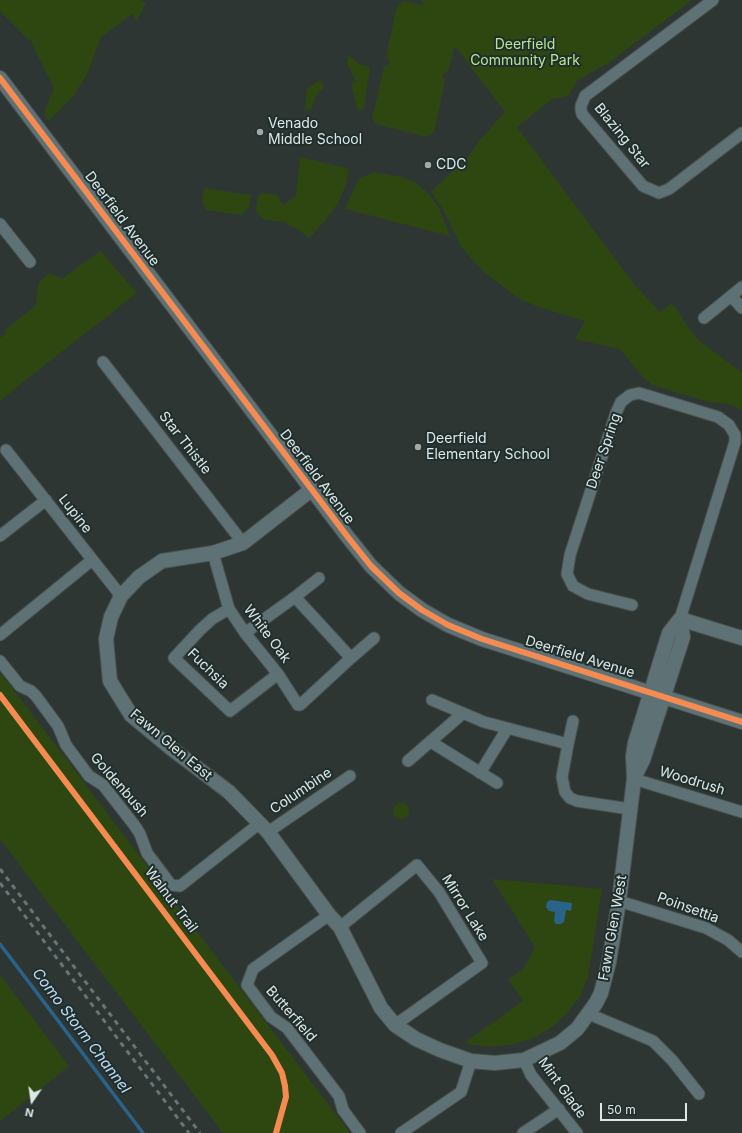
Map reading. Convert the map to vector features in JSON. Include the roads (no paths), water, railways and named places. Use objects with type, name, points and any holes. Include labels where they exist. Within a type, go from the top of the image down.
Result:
[{"type":"street","name":"Blazing Star","points":[[713,0],[585,96],[581,106],[582,114],[643,186],[659,193],[669,189],[742,133]]},
{"type":"street","name":"Deerfield Avenue","points":[[0,78],[312,490],[371,566],[399,593],[422,610],[448,625],[482,639],[742,722]]},
{"type":"street","points":[[0,224],[30,262]]},
{"type":"street","points":[[704,318],[742,287]]},
{"type":"street","points":[[731,296],[742,308]]},
{"type":"street","name":"Star Thistle","points":[[103,362],[243,543]]},
{"type":"street","name":"Deer Spring","points":[[632,605],[588,594],[573,586],[567,574],[570,555],[616,412],[621,402],[630,394],[639,392],[718,417],[729,425],[735,435],[735,442],[680,619],[669,633],[651,692]]},
{"type":"street","name":"Lupine","points":[[6,450],[121,596]]},
{"type":"street","name":"Fawn Glen East","points":[[312,490],[243,543],[213,553],[162,561],[139,576],[121,596],[111,617],[106,639],[110,681],[131,714],[172,749],[229,792],[264,828],[329,915]]},
{"type":"street","points":[[0,536],[46,500]]},
{"type":"street","name":"White Oak","points":[[213,553],[230,609],[245,633],[278,674],[299,705],[351,658]]},
{"type":"street","points":[[0,635],[92,560]]},
{"type":"street","points":[[245,633],[319,578]]},
{"type":"street","points":[[295,597],[351,658],[374,638]]},
{"type":"street","name":"Fuchsia","points":[[230,609],[212,619],[174,658],[230,711],[278,674]]},
{"type":"street","points":[[680,619],[742,638]]},
{"type":"street","name":"Deer Spring","points":[[664,697],[682,637],[680,619]]},
{"type":"street","name":"Goldenbush","points":[[0,661],[20,686],[34,693],[41,702],[61,730],[66,745],[89,776],[103,785],[135,826],[140,834],[147,854],[172,885],[180,886],[264,828]]},
{"type":"street","name":"Fawn Glen West","points":[[329,915],[340,927],[381,1008],[395,1025],[416,1039],[472,1061],[495,1063],[524,1060],[560,1043],[576,1029],[589,1012],[601,992],[609,962],[619,901],[634,779],[633,756],[635,743],[651,692]]},
{"type":"street","name":"Fawn Glen West","points":[[634,779],[644,760],[664,697]]},
{"type":"street","points":[[432,700],[462,714],[484,722],[568,744]]},
{"type":"street","points":[[408,761],[462,714]]},
{"type":"street","points":[[573,720],[562,777],[565,792],[570,798],[577,801],[630,809]]},
{"type":"street","points":[[480,773],[507,729]]},
{"type":"street","points":[[431,742],[497,783]]},
{"type":"street","name":"Columbine","points":[[264,828],[350,776]]},
{"type":"street","name":"Woodrush","points":[[634,779],[742,812]]},
{"type":"street","name":"Mirror Lake","points":[[340,927],[417,865],[439,892],[482,963],[395,1025]]},
{"type":"street","name":"Poinsettia","points":[[619,901],[706,928],[728,940],[742,952]]},
{"type":"street","name":"Butterfield","points":[[329,915],[253,969],[247,985],[271,1017],[287,1028],[292,1034],[339,1096],[343,1110],[360,1133]]},
{"type":"street","points":[[589,1012],[596,1017],[654,1041],[672,1060],[699,1094]]},
{"type":"street","name":"Mint Glade","points":[[524,1060],[531,1075],[577,1133]]},
{"type":"street","points":[[401,1133],[461,1092],[472,1061]]},
{"type":"street","points":[[523,1133],[559,1109]]},
{"type":"water","points":[[550,900],[572,903],[571,911],[566,910],[564,922],[561,924],[556,924],[554,921],[555,912],[549,911],[546,907],[547,902]]},
{"type":"waterway","name":"Como Storm Channel","points":[[0,944],[143,1133]]},
{"type":"railway","points":[[0,869],[200,1133]]},
{"type":"railway","points":[[0,883],[189,1133]]},
{"type":"place","name":"Venado Middle School","points":[[260,132]]},
{"type":"place","name":"CDC","points":[[428,165]]},
{"type":"place","name":"Deerfield Elementary School","points":[[418,447]]},
{"type":"park label","name":"Deerfield Community Park","points":[[525,54]]}]
